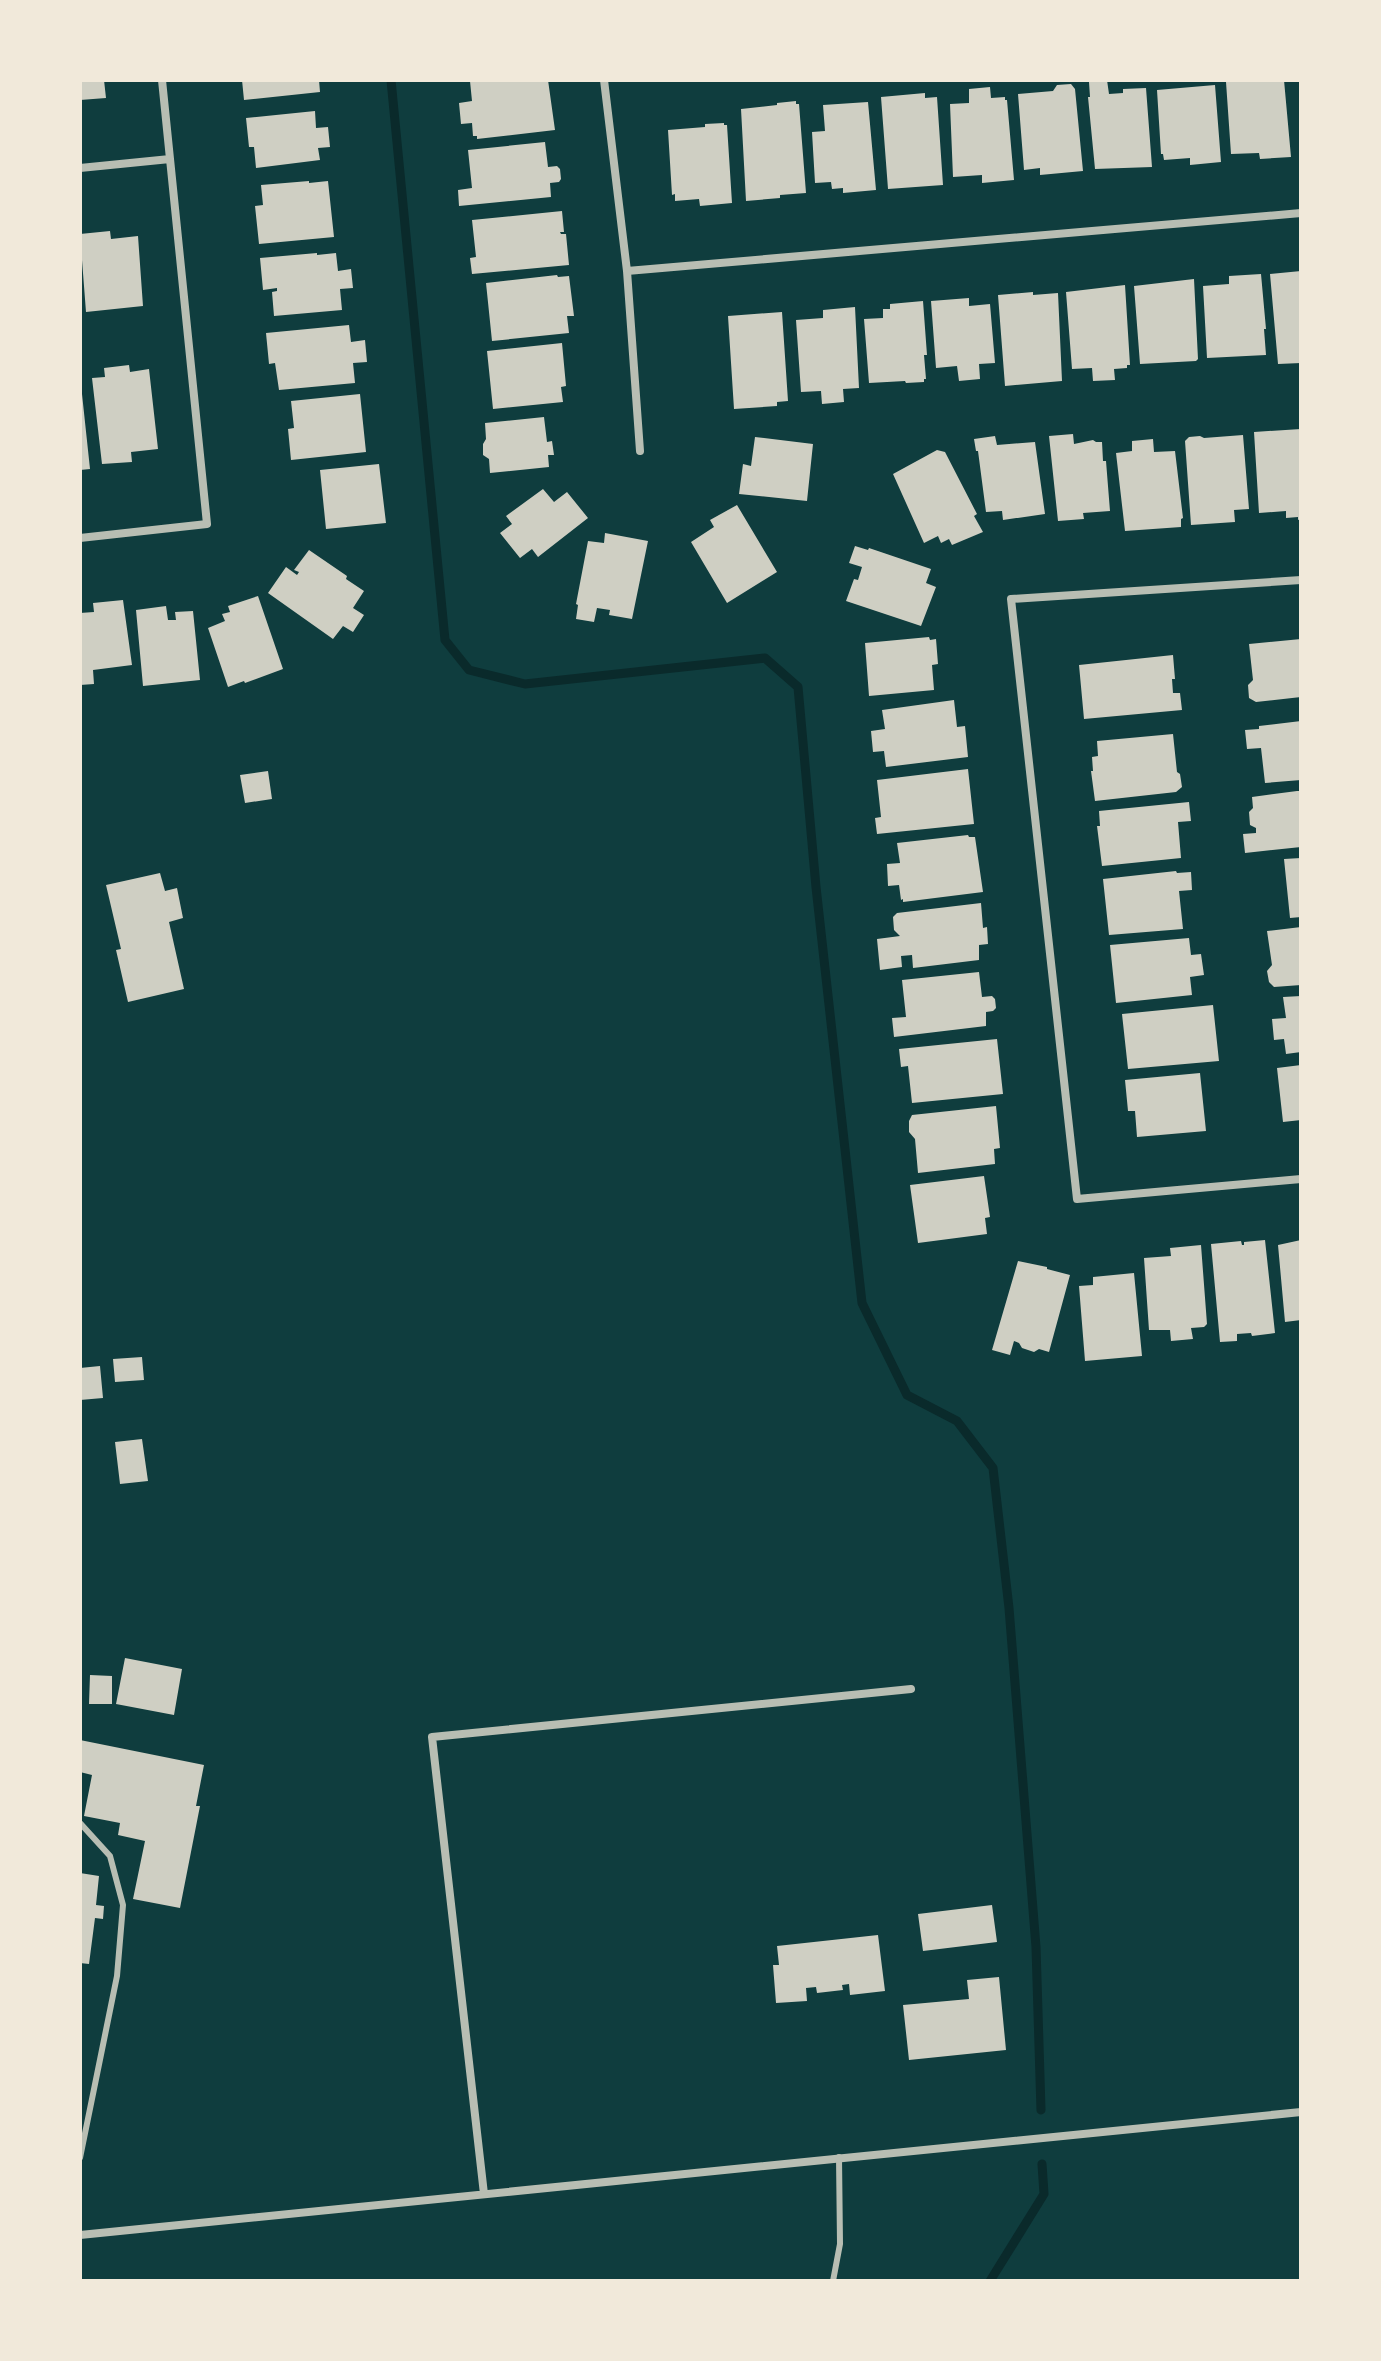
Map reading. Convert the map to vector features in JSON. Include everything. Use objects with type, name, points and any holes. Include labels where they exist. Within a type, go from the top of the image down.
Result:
[{"type":"street","points":[[80,538],[207,524],[162,80]]},
{"type":"street","points":[[604,80],[627,271],[640,451]]},
{"type":"street","points":[[80,168],[170,159]]},
{"type":"street","points":[[627,271],[1301,213]]},
{"type":"street","points":[[1301,580],[1011,599],[1077,1199],[1301,1179]]},
{"type":"street","points":[[484,2194],[432,1737],[911,1689]]},
{"type":"street","points":[[80,2235],[1301,2112]]},
{"type":"lane","points":[[80,1823],[110,1856],[123,1905],[117,1976],[80,2158]]},
{"type":"lane","points":[[833,2281],[840,2244],[839,2157]]},
{"type":"building","points":[[80,80],[104,80],[106,98],[80,100]]},
{"type":"building","points":[[242,80],[319,80],[320,92],[244,100]]},
{"type":"building","points":[[548,80],[555,130],[477,139],[473,136],[472,123],[461,124],[459,103],[472,101],[470,81]]},
{"type":"building","points":[[1107,80],[1109,94],[1123,93],[1123,89],[1146,88],[1152,167],[1095,169],[1089,82]]},
{"type":"building","points":[[1284,80],[1291,157],[1260,159],[1259,153],[1231,154],[1226,82]]},
{"type":"building","points":[[1071,84],[1075,89],[1083,171],[1040,175],[1040,168],[1024,170],[1018,94],[1053,91],[1057,85]]},
{"type":"building","points":[[1215,85],[1221,162],[1190,165],[1190,158],[1164,160],[1157,90]]},
{"type":"building","points":[[990,87],[991,98],[1005,97],[1007,100],[1014,180],[982,183],[982,175],[953,177],[950,104],[969,103],[969,89]]},
{"type":"building","points":[[925,93],[925,98],[937,97],[943,185],[888,189],[881,97]]},
{"type":"building","points":[[796,101],[799,104],[806,193],[746,201],[741,109]]},
{"type":"building","points":[[868,102],[876,190],[843,193],[843,188],[832,189],[831,182],[815,183],[812,132],[825,131],[823,105]]},
{"type":"building","points":[[315,111],[316,128],[328,127],[330,147],[318,148],[320,160],[256,168],[254,147],[249,147],[246,118]]},
{"type":"building","points":[[727,125],[732,203],[700,206],[699,199],[675,201],[668,130]]},
{"type":"building","points":[[545,142],[548,167],[557,166],[560,169],[559,182],[550,183],[551,197],[459,206],[458,190],[472,188],[468,150]]},
{"type":"building","points":[[328,181],[334,237],[259,244],[255,206],[263,205],[261,185]]},
{"type":"building","points":[[562,211],[564,232],[560,232],[566,234],[569,265],[472,274],[470,258],[476,257],[472,220]]},
{"type":"building","points":[[110,231],[111,239],[138,236],[143,306],[86,312],[80,234]]},
{"type":"building","points":[[336,253],[338,271],[351,269],[353,288],[340,289],[342,310],[274,316],[272,292],[277,288],[263,290],[260,258]]},
{"type":"building","points":[[1301,271],[1301,363],[1278,364],[1270,274]]},
{"type":"building","points":[[1261,274],[1266,355],[1207,358],[1203,286],[1229,284],[1229,276]]},
{"type":"building","points":[[569,276],[574,316],[567,316],[569,333],[492,341],[486,283]]},
{"type":"building","points":[[1194,279],[1198,359],[1140,364],[1134,286]]},
{"type":"building","points":[[1125,285],[1130,365],[1114,369],[1115,380],[1093,381],[1092,368],[1072,369],[1066,292]]},
{"type":"building","points":[[1033,292],[1033,295],[1058,293],[1062,381],[1005,386],[998,295]]},
{"type":"building","points":[[969,298],[969,306],[990,304],[995,363],[979,364],[980,379],[959,381],[957,366],[936,368],[931,301]]},
{"type":"building","points":[[923,301],[926,379],[924,382],[869,383],[864,319],[883,318],[883,309],[890,309],[890,304]]},
{"type":"building","points":[[855,307],[859,388],[843,389],[844,402],[822,404],[821,391],[801,392],[796,320],[823,318],[823,310]]},
{"type":"building","points":[[782,312],[788,401],[777,402],[777,406],[734,409],[728,316]]},
{"type":"building","points":[[349,325],[351,342],[365,340],[367,362],[353,363],[355,383],[279,390],[275,363],[269,364],[266,333]]},
{"type":"building","points":[[562,343],[566,386],[561,387],[563,402],[493,409],[487,351]]},
{"type":"building","points":[[129,365],[130,372],[149,369],[158,449],[131,452],[132,462],[102,464],[92,378],[105,377],[104,368]]},
{"type":"building","points":[[80,394],[90,469],[80,470]]},
{"type":"building","points":[[360,394],[366,452],[291,460],[288,429],[294,428],[291,401]]},
{"type":"building","points":[[544,417],[547,442],[552,441],[554,455],[548,455],[549,467],[490,473],[489,459],[483,455],[485,423]]},
{"type":"building","points":[[1301,429],[1301,519],[1286,518],[1286,511],[1259,513],[1254,432]]},
{"type":"building","points":[[1073,434],[1074,444],[1093,440],[1102,442],[1110,511],[1083,513],[1084,519],[1058,521],[1049,436]]},
{"type":"building","points":[[1243,435],[1249,509],[1234,510],[1235,522],[1191,525],[1185,441],[1189,437]]},
{"type":"building","points":[[995,436],[997,445],[1035,442],[1045,514],[1003,520],[1002,511],[986,512],[974,439]]},
{"type":"building","points":[[755,437],[813,444],[807,501],[739,494],[743,464],[751,466]]},
{"type":"building","points":[[1153,439],[1154,452],[1175,451],[1183,518],[1181,527],[1125,531],[1116,453],[1132,451],[1132,441]]},
{"type":"building","points":[[937,450],[945,452],[983,532],[952,545],[949,539],[941,543],[938,536],[924,543],[893,474]]},
{"type":"building","points":[[379,464],[386,523],[326,529],[320,470]]},
{"type":"building","points":[[543,489],[554,502],[567,492],[588,518],[538,557],[532,549],[520,558],[500,533],[512,524],[506,516]]},
{"type":"building","points":[[737,505],[777,572],[727,603],[691,542],[714,527],[710,520]]},
{"type":"building","points":[[605,533],[648,541],[632,619],[609,615],[610,610],[597,608],[594,622],[576,619],[588,541],[604,543]]},
{"type":"building","points":[[855,546],[931,569],[926,583],[936,587],[921,626],[846,601],[862,567],[849,563]]},
{"type":"building","points":[[309,550],[364,591],[353,608],[364,615],[353,632],[343,626],[333,639],[268,593],[286,567],[297,575],[299,572],[294,570]]},
{"type":"building","points":[[258,596],[283,669],[228,687],[208,628],[225,621],[222,614],[230,612],[228,606]]},
{"type":"building","points":[[123,600],[132,665],[93,670],[94,684],[80,685],[80,613],[94,612],[93,603]]},
{"type":"building","points":[[166,606],[168,620],[176,620],[175,612],[193,611],[200,680],[143,686],[136,610]]},
{"type":"building","points":[[929,637],[930,640],[936,639],[938,664],[932,665],[934,690],[869,696],[865,643]]},
{"type":"building","points":[[1301,639],[1301,697],[1256,702],[1249,698],[1248,685],[1253,680],[1249,644]]},
{"type":"building","points":[[1173,655],[1173,693],[1180,693],[1182,710],[1084,719],[1079,665]]},
{"type":"building","points":[[954,700],[957,727],[965,726],[968,757],[886,767],[884,751],[873,752],[871,731],[885,729],[882,710]]},
{"type":"building","points":[[1301,721],[1301,780],[1265,783],[1261,748],[1247,749],[1245,730]]},
{"type":"building","points":[[1173,734],[1177,772],[1182,787],[1176,792],[1095,801],[1091,771],[1092,757],[1098,756],[1097,741]]},
{"type":"building","points":[[968,769],[974,824],[877,834],[875,818],[881,817],[877,780]]},
{"type":"building","points":[[268,771],[272,799],[245,803],[240,775]]},
{"type":"building","points":[[1301,791],[1301,847],[1245,853],[1243,834],[1256,833],[1256,828],[1250,825],[1252,797]]},
{"type":"building","points":[[1189,802],[1191,821],[1178,822],[1181,858],[1102,866],[1097,826],[1100,826],[1099,811]]},
{"type":"building","points":[[968,835],[975,837],[983,892],[903,902],[899,885],[888,886],[887,864],[900,863],[897,843]]},
{"type":"building","points":[[1301,858],[1301,917],[1290,918],[1284,859]]},
{"type":"building","points":[[1191,872],[1192,890],[1179,891],[1183,929],[1109,935],[1103,879]]},
{"type":"building","points":[[160,873],[165,891],[177,888],[183,918],[169,922],[184,989],[128,1002],[116,950],[121,949],[106,885]]},
{"type":"building","points":[[981,903],[988,944],[979,945],[979,960],[913,968],[912,955],[901,956],[902,967],[880,970],[877,939],[900,936],[894,930],[893,917],[897,913]]},
{"type":"building","points":[[1301,927],[1301,985],[1274,987],[1269,982],[1267,971],[1272,965],[1267,931]]},
{"type":"building","points":[[1189,938],[1191,955],[1201,954],[1204,975],[1190,977],[1192,995],[1116,1003],[1110,945]]},
{"type":"building","points":[[979,972],[982,997],[992,996],[995,999],[996,1008],[986,1012],[986,1026],[894,1037],[892,1018],[906,1017],[902,980]]},
{"type":"building","points":[[1301,996],[1301,1052],[1286,1054],[1284,1039],[1274,1040],[1272,1019],[1286,1018],[1283,997]]},
{"type":"building","points":[[1213,1005],[1219,1061],[1128,1069],[1122,1014]]},
{"type":"building","points":[[997,1039],[1003,1094],[912,1103],[908,1066],[901,1067],[899,1049]]},
{"type":"building","points":[[1301,1065],[1301,1120],[1283,1122],[1277,1068]]},
{"type":"building","points":[[1200,1073],[1206,1131],[1137,1137],[1135,1111],[1128,1111],[1125,1080]]},
{"type":"building","points":[[996,1106],[1000,1148],[994,1149],[995,1164],[918,1173],[915,1139],[909,1132],[912,1115]]},
{"type":"building","points":[[984,1176],[990,1217],[985,1218],[987,1234],[918,1243],[910,1185]]},
{"type":"building","points":[[1265,1240],[1275,1333],[1237,1334],[1237,1341],[1220,1342],[1211,1244],[1241,1241],[1244,1245],[1244,1242]]},
{"type":"building","points":[[1301,1240],[1301,1320],[1285,1322],[1278,1245]]},
{"type":"building","points":[[1201,1245],[1207,1324],[1191,1328],[1193,1339],[1171,1341],[1170,1330],[1149,1330],[1144,1258],[1171,1256],[1170,1248]]},
{"type":"building","points":[[1018,1261],[1070,1275],[1049,1352],[1039,1349],[1034,1352],[1014,1341],[1010,1355],[992,1350]]},
{"type":"building","points":[[1134,1273],[1142,1356],[1085,1361],[1079,1286],[1093,1285],[1093,1277]]},
{"type":"building","points":[[142,1357],[144,1380],[115,1382],[113,1359]]},
{"type":"building","points":[[100,1366],[103,1398],[80,1400],[80,1368]]},
{"type":"building","points":[[142,1439],[148,1481],[120,1484],[115,1442]]},
{"type":"building","points":[[125,1658],[182,1669],[174,1715],[116,1704]]},
{"type":"building","points":[[90,1675],[112,1676],[112,1704],[89,1704]]},
{"type":"building","points":[[80,1740],[204,1765],[196,1806],[200,1806],[180,1908],[133,1899],[145,1841],[118,1835],[120,1823],[84,1816],[92,1775],[80,1772]]},
{"type":"building","points":[[80,1873],[99,1876],[96,1905],[104,1906],[103,1919],[95,1918],[89,1964],[80,1963]]},
{"type":"building","points":[[992,1905],[997,1942],[923,1951],[918,1914]]},
{"type":"building","points":[[878,1935],[885,1991],[850,1995],[849,1984],[842,1985],[843,1990],[817,1993],[816,1987],[806,1988],[807,2001],[776,2003],[773,1965],[779,1965],[777,1946]]},
{"type":"building","points":[[999,1977],[1006,2050],[909,2060],[903,2005],[969,1999],[967,1980]]},
{"type":"waterway","points":[[391,80],[445,640],[469,670],[525,684],[765,658],[798,687],[816,887],[862,1303],[907,1395],[957,1421],[993,1468],[1009,1608],[1036,1947],[1041,2110]]},
{"type":"waterway","points":[[990,2281],[1044,2194],[1042,2164]]}]
